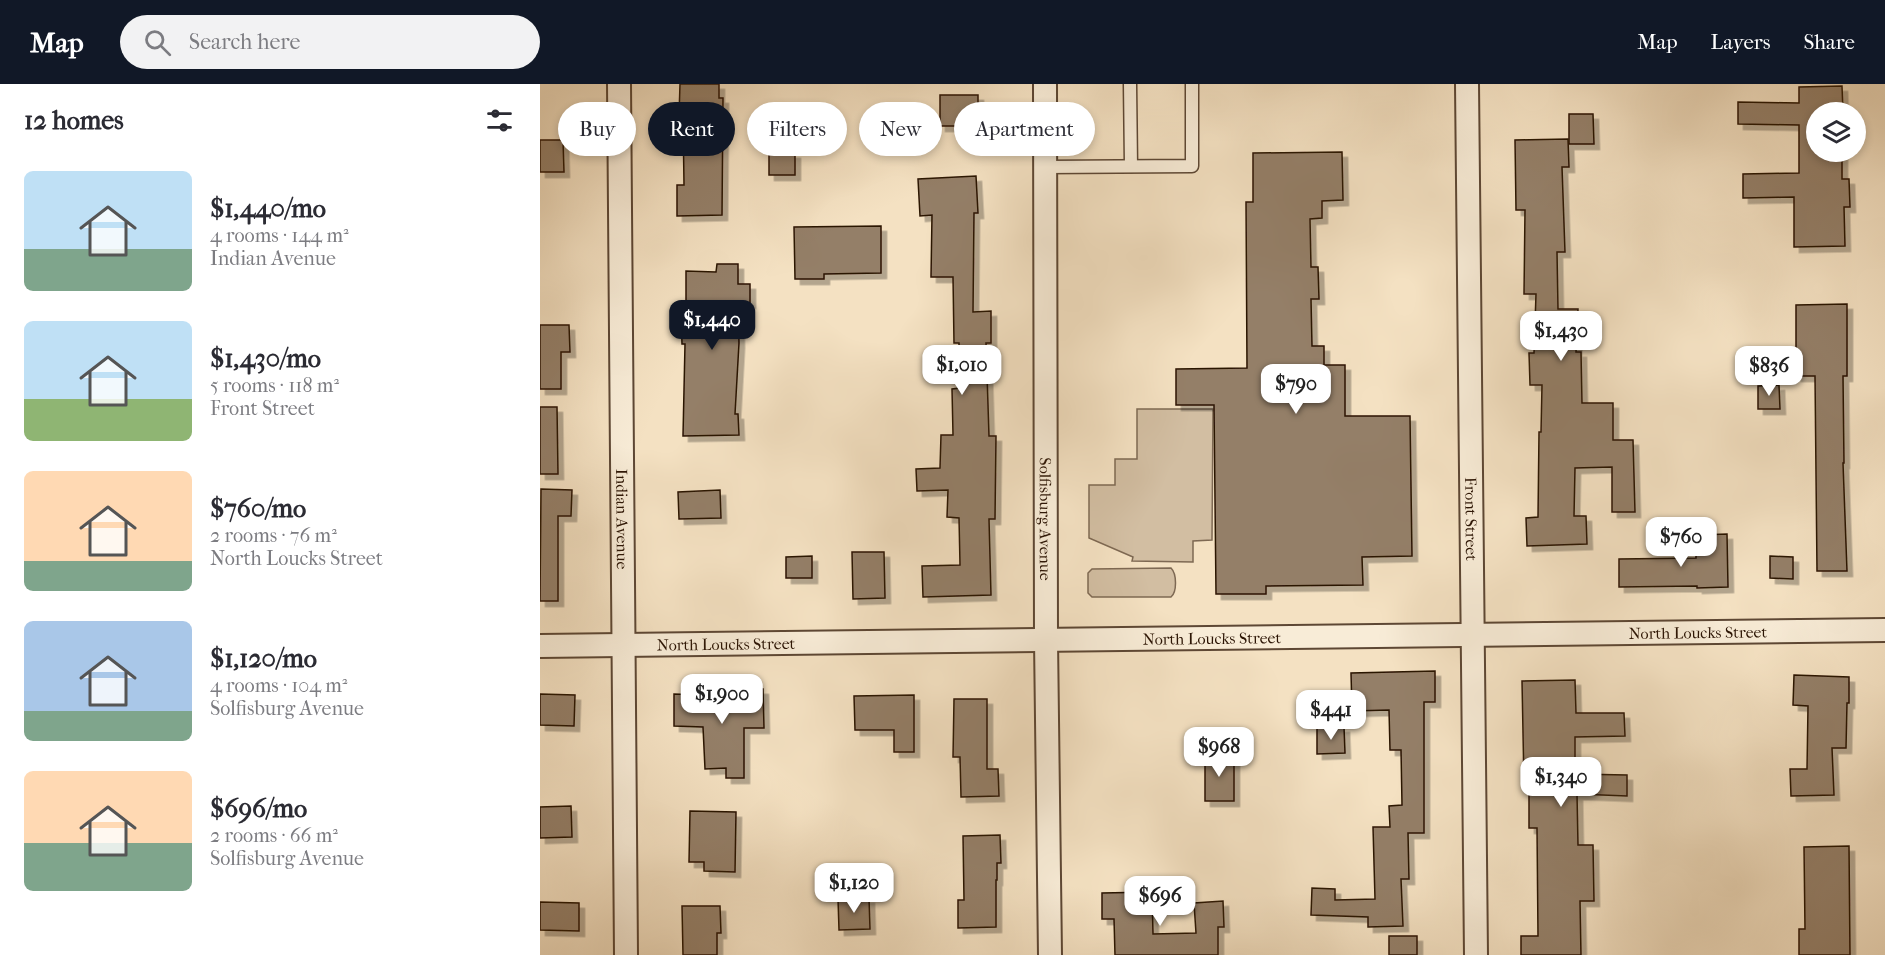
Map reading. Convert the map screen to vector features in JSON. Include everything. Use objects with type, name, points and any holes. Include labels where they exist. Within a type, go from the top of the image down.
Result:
[{"type":"street","name":"Indian Avenue","points":[[619,84],[626,955]]},
{"type":"street","name":"Solfisburg Avenue","points":[[1045,84],[1046,640],[1050,955]]},
{"type":"street","name":"Front Street","points":[[1467,84],[1476,955]]},
{"type":"street","name":"North Loucks Street","points":[[540,646],[1885,630]]},
{"type":"lane","points":[[1130,84],[1131,166]]},
{"type":"lane","points":[[1045,166],[1192,166],[1192,84]]},
{"type":"shaded area","points":[[1137,409],[1213,409],[1212,540],[1193,541],[1193,562],[1132,561],[1133,557],[1089,538],[1089,485],[1115,485],[1115,459],[1137,459]]},
{"type":"shaded area","points":[[1171,568],[1176,583],[1171,597],[1092,597],[1088,593],[1088,573],[1092,569]]},
{"type":"building","points":[[680,84],[719,84],[719,98],[723,98],[723,102],[679,102]]},
{"type":"building","points":[[1842,86],[1843,102],[1806,102],[1806,162],[1842,162],[1842,179],[1849,179],[1850,207],[1844,207],[1845,246],[1794,247],[1794,197],[1743,198],[1743,174],[1799,173],[1799,125],[1738,124],[1738,102],[1799,103],[1799,87]]},
{"type":"building","points":[[940,95],[978,95],[978,102],[954,102],[954,126],[942,126],[942,102],[940,102]]},
{"type":"building","points":[[1569,114],[1593,114],[1594,144],[1569,144]]},
{"type":"building","points":[[1568,139],[1569,167],[1562,167],[1565,252],[1557,252],[1558,309],[1578,309],[1576,352],[1581,352],[1582,403],[1613,403],[1613,440],[1633,440],[1635,512],[1612,512],[1612,467],[1575,468],[1574,516],[1586,516],[1587,544],[1527,546],[1526,518],[1538,517],[1542,385],[1530,385],[1529,353],[1534,353],[1536,294],[1524,294],[1525,210],[1516,210],[1515,140]]},
{"type":"building","points":[[540,140],[558,140],[558,156],[564,156],[564,172],[540,172]]},
{"type":"building","points":[[1342,152],[1343,200],[1322,201],[1322,218],[1310,219],[1311,267],[1318,267],[1319,299],[1311,299],[1312,346],[1324,346],[1324,365],[1345,365],[1345,416],[1410,416],[1412,556],[1362,557],[1363,585],[1266,586],[1266,594],[1216,594],[1214,405],[1176,405],[1176,369],[1247,368],[1246,202],[1253,202],[1253,153]]},
{"type":"building","points":[[684,156],[723,156],[722,215],[677,216],[677,185],[684,185]]},
{"type":"building","points":[[769,156],[795,156],[795,175],[769,175]]},
{"type":"building","points":[[976,176],[978,213],[974,213],[973,312],[991,311],[991,343],[986,343],[989,436],[996,436],[995,519],[989,519],[991,595],[923,597],[922,566],[960,565],[959,518],[947,517],[948,490],[917,491],[916,469],[940,468],[941,435],[953,435],[952,389],[960,388],[959,343],[954,343],[953,277],[931,277],[932,215],[920,216],[918,179]]},
{"type":"building","points":[[881,226],[881,273],[824,274],[824,279],[795,279],[794,227]]},
{"type":"building","points":[[717,264],[738,264],[738,284],[750,284],[750,303],[738,303],[739,343],[735,414],[738,414],[739,435],[683,436],[685,344],[682,344],[681,312],[686,312],[686,271],[716,272]]},
{"type":"building","points":[[1847,304],[1847,376],[1843,376],[1843,463],[1847,571],[1817,571],[1815,376],[1796,376],[1796,305]]},
{"type":"building","points":[[540,325],[569,325],[570,352],[561,352],[561,389],[540,389]]},
{"type":"building","points":[[1779,385],[1780,409],[1758,409],[1758,386]]},
{"type":"building","points":[[540,407],[557,407],[558,474],[540,474]]},
{"type":"building","points":[[541,489],[572,490],[571,516],[558,516],[558,601],[540,601]]},
{"type":"building","points":[[720,490],[721,518],[679,519],[678,492]]},
{"type":"building","points":[[1727,534],[1728,587],[1619,587],[1619,559],[1696,558],[1696,555],[1699,555],[1698,535]]},
{"type":"building","points":[[852,552],[884,552],[885,598],[853,599]]},
{"type":"building","points":[[812,556],[812,578],[786,578],[786,557]]},
{"type":"building","points":[[1770,556],[1793,557],[1793,579],[1770,578]]},
{"type":"building","points":[[1435,671],[1435,702],[1424,702],[1424,833],[1408,833],[1409,879],[1401,879],[1403,926],[1368,927],[1368,917],[1311,915],[1312,888],[1335,889],[1335,900],[1375,899],[1373,827],[1390,827],[1389,806],[1402,805],[1401,750],[1390,750],[1389,710],[1352,711],[1351,673]]},
{"type":"building","points":[[1794,675],[1849,677],[1846,748],[1832,748],[1834,795],[1791,796],[1790,769],[1807,769],[1808,706],[1793,705]]},
{"type":"building","points":[[1575,680],[1576,713],[1624,713],[1625,736],[1575,737],[1575,774],[1627,775],[1627,796],[1577,794],[1578,845],[1593,845],[1594,901],[1580,901],[1581,955],[1521,955],[1521,936],[1538,936],[1537,828],[1529,828],[1529,785],[1524,785],[1522,681]]},
{"type":"building","points":[[733,689],[763,689],[764,728],[744,728],[744,778],[726,778],[726,768],[705,769],[703,727],[674,726],[674,694],[733,696]]},
{"type":"building","points":[[540,694],[575,695],[574,726],[540,725]]},
{"type":"building","points":[[914,695],[914,752],[894,752],[894,730],[855,730],[854,696]]},
{"type":"building","points":[[954,699],[987,699],[987,769],[998,769],[999,796],[961,797],[960,757],[953,757]]},
{"type":"building","points":[[1344,727],[1345,753],[1317,754],[1317,728]]},
{"type":"building","points":[[1205,755],[1234,756],[1234,801],[1205,801]]},
{"type":"building","points":[[571,806],[572,837],[540,838],[540,807]]},
{"type":"building","points":[[690,811],[736,812],[735,872],[704,871],[704,862],[689,862]]},
{"type":"building","points":[[1000,835],[1001,863],[997,863],[996,927],[958,928],[958,900],[964,900],[963,836]]},
{"type":"building","points":[[1849,846],[1850,955],[1799,955],[1799,929],[1805,929],[1804,847]]},
{"type":"building","points":[[1152,892],[1153,934],[1196,933],[1194,903],[1223,901],[1224,927],[1218,927],[1218,955],[1115,955],[1114,919],[1102,919],[1102,893]]},
{"type":"building","points":[[869,898],[870,929],[839,930],[838,899]]},
{"type":"building","points":[[540,902],[579,903],[579,931],[540,930]]},
{"type":"building","points":[[682,906],[720,906],[721,933],[717,933],[717,955],[683,955]]},
{"type":"building","points":[[1389,936],[1417,936],[1417,955],[1389,955]]}]
